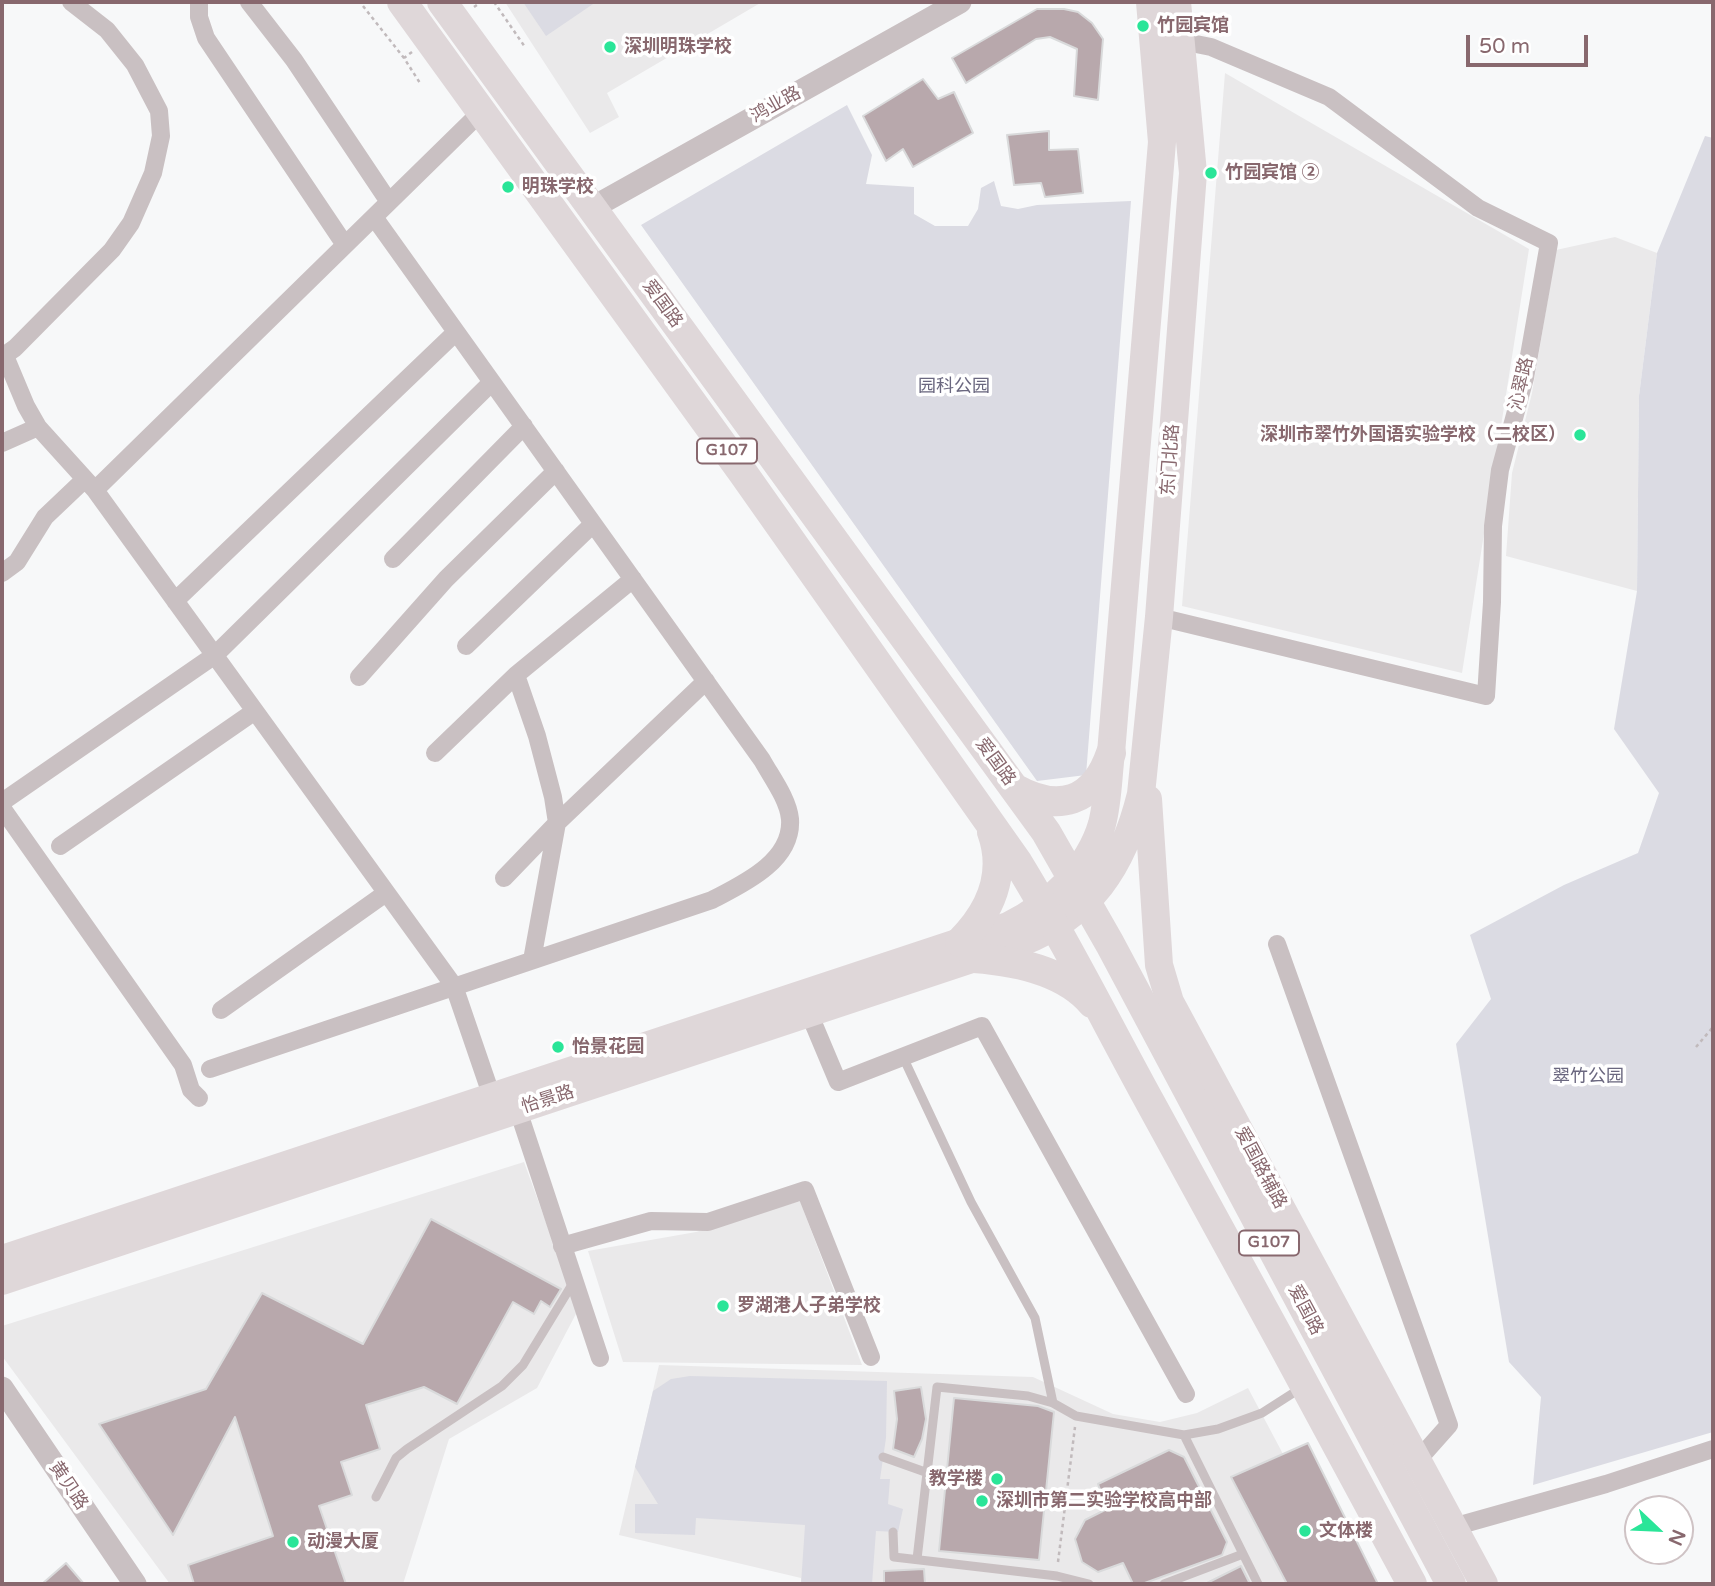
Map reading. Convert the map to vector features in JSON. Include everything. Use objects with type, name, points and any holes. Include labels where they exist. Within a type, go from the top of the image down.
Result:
[{"type":"highway","name":"爱国路","points":[[402,2],[743,473],[988,821],[1050,915],[1412,1584]]},
{"type":"highway","name":"爱国路","points":[[442,2],[1046,832],[1451,1584]]},
{"type":"highway","points":[[1014,788],[1030,797],[1044,800],[1059,802],[1073,799],[1087,792],[1098,780],[1111,753]]},
{"type":"highway","points":[[988,821],[996,843],[996,884],[967,950],[1052,975],[1072,985],[1089,999],[1103,1017]]},
{"type":"main road","name":"东门北路","points":[[1079,890],[1102,824],[1111,753],[1162,142],[1150,2]]},
{"type":"main road","name":"东门北路","points":[[1079,890],[1104,884],[1120,858],[1136,816],[1145,761],[1159,617],[1193,173],[1177,2]]},
{"type":"main road","name":"爱国路辅路","points":[[1145,761],[1156,945],[1163,983],[1170,1002],[1483,1584]]},
{"type":"main road","name":"怡景路","points":[[2,1259],[492,1097],[967,950],[1031,939],[1050,915],[1079,890]]},
{"type":"main road","name":"怡景路","points":[[2,1281],[809,1013],[967,950]]},
{"type":"street","points":[[71,2],[107,30],[135,65],[159,111],[161,136],[153,173],[131,223],[113,250],[15,348],[3,356],[38,427],[90,484],[454,986],[492,1097]]},
{"type":"street","points":[[199,2],[199,17],[206,38],[345,245]]},
{"type":"street","points":[[249,2],[294,60],[389,202]]},
{"type":"street","name":"鸿业路","points":[[592,208],[931,9],[960,2]]},
{"type":"street","name":"沁翠路","points":[[1159,617],[1486,696],[1493,603],[1493,526],[1500,470],[1525,378],[1549,243],[1478,208],[1329,97],[1212,47],[1181,41]]},
{"type":"street","points":[[2,573],[17,562],[46,517],[90,484],[345,245],[481,112]]},
{"type":"street","points":[[211,1069],[712,900],[754,877],[774,860],[789,831],[790,816],[762,760],[374,217]]},
{"type":"street","points":[[175,601],[456,332]]},
{"type":"street","points":[[2,802],[215,656],[492,382]]},
{"type":"street","points":[[393,559],[524,426]]},
{"type":"street","points":[[2,443],[38,427]]},
{"type":"street","points":[[359,677],[446,579],[556,471]]},
{"type":"street","points":[[466,646],[593,524]]},
{"type":"street","points":[[435,753],[516,675],[633,579]]},
{"type":"street","points":[[516,675],[554,797],[557,823],[532,960]]},
{"type":"street","points":[[504,878],[557,823],[706,681]]},
{"type":"street","points":[[60,846],[255,711]]},
{"type":"street","points":[[2,808],[183,1065],[191,1090],[199,1098]]},
{"type":"street","points":[[221,1010],[386,893]]},
{"type":"street","points":[[1277,944],[1449,1425],[1417,1461]]},
{"type":"street","points":[[809,1013],[838,1082],[982,1026],[1186,1394]]},
{"type":"street","points":[[518,1110],[600,1358]]},
{"type":"street","points":[[562,1246],[651,1221],[708,1222],[805,1190],[870,1357]]},
{"type":"street","name":"黄贝路","points":[[2,1388],[135,1584]]},
{"type":"street","points":[[1453,1527],[1606,1484],[1713,1449]]},
{"type":"lane","points":[[903,1057],[971,1202],[1035,1318],[1053,1403]]},
{"type":"lane","points":[[376,1497],[396,1458],[502,1386],[523,1365],[574,1281]]},
{"type":"lane","points":[[917,1559],[937,1387],[1028,1396],[1053,1403],[1076,1416],[1184,1435],[1218,1429],[1262,1413],[1306,1385]]},
{"type":"lane","points":[[1184,1435],[1258,1584]]},
{"type":"lane","points":[[883,1457],[928,1474]]},
{"type":"lane","points":[[892,1532],[894,1557],[1057,1576],[1089,1584]]},
{"type":"lane","points":[[1164,1584],[1243,1554]]},
{"type":"path","points":[[494,2],[525,47]]},
{"type":"path","points":[[363,6],[404,58]]},
{"type":"path","points":[[1696,1047],[1713,1027]]},
{"type":"path","points":[[1057,1576],[1076,1416]]},
{"type":"shaded area","name":"深圳明珠学校","points":[[505,2],[762,2],[607,93],[619,117],[590,133]]},
{"type":"shaded area","name":"竹园宾馆","points":[[1225,73],[1529,249],[1462,673],[1182,606]]},
{"type":"shaded area","name":"深圳市翠竹外国语实验学校（二校区）","points":[[1615,237],[1657,253],[1639,396],[1637,591],[1506,556],[1512,473],[1532,393],[1556,250]]},
{"type":"shaded area","points":[[524,1162],[578,1310],[537,1388],[449,1439],[403,1584],[170,1584],[2,1356],[2,1326]]},
{"type":"shaded area","name":"罗湖港人子弟学校","points":[[800,1201],[862,1365],[623,1362],[588,1251],[696,1232]]},
{"type":"shaded area","name":"深圳市第二实验学校高中部","points":[[659,1365],[1033,1377],[1113,1414],[1160,1422],[1197,1413],[1248,1388],[1283,1454],[1308,1443],[1378,1584],[801,1584],[801,1578],[619,1535]]},
{"type":"green space","points":[[523,2],[596,2],[546,36]]},
{"type":"green space","name":"园科公园","points":[[847,105],[872,155],[866,184],[914,187],[914,214],[935,226],[968,226],[978,209],[981,188],[994,181],[1001,206],[1018,209],[1037,205],[1131,201],[1086,775],[1037,781],[641,225]]},
{"type":"green space","name":"翠竹公园","points":[[1705,136],[1713,138],[1713,1432],[1533,1485],[1541,1397],[1509,1362],[1456,1044],[1491,999],[1470,935],[1564,885],[1638,853],[1659,793],[1614,729],[1637,591],[1639,396],[1657,253]]},
{"type":"green space","points":[[690,1376],[887,1381],[886,1438],[880,1479],[890,1479],[888,1504],[903,1509],[898,1532],[876,1531],[872,1584],[801,1584],[805,1525],[696,1518],[695,1535],[635,1533],[635,1504],[658,1504],[635,1467],[653,1391],[671,1379]]},
{"type":"building","points":[[1037,9],[1078,12],[1092,23],[1103,39],[1098,100],[1074,96],[1077,49],[1050,37],[1036,39],[966,83],[952,58]]},
{"type":"building","points":[[923,79],[938,99],[954,92],[973,133],[913,167],[903,149],[886,161],[863,116]]},
{"type":"building","points":[[1049,131],[1049,150],[1078,149],[1083,193],[1045,197],[1041,183],[1014,185],[1007,135]]},
{"type":"building","points":[[431,1219],[561,1289],[550,1307],[541,1301],[534,1314],[513,1302],[457,1404],[424,1387],[366,1405],[380,1449],[341,1462],[352,1495],[319,1506],[346,1584],[194,1584],[188,1565],[273,1536],[235,1417],[173,1535],[99,1424],[206,1389],[262,1293],[363,1344]]},
{"type":"building","points":[[921,1387],[926,1419],[922,1439],[914,1457],[893,1449],[897,1419],[894,1391]]},
{"type":"building","name":"教学楼","points":[[954,1398],[1038,1406],[1054,1412],[1039,1560],[939,1551]]},
{"type":"building","name":"文体楼","points":[[1308,1443],[1378,1584],[1287,1584],[1231,1477]]},
{"type":"building","points":[[1169,1450],[1184,1457],[1227,1542],[1222,1555],[1142,1584],[1133,1584],[1123,1563],[1098,1572],[1082,1562],[1075,1539],[1085,1520],[1107,1509],[1098,1484]]},
{"type":"building","points":[[66,1563],[84,1584],[42,1584]]},
{"type":"building","points":[[1241,1566],[1250,1584],[1205,1584]]},
{"type":"building","points":[[924,1569],[925,1584],[884,1584],[884,1571]]},
{"type":"place","name":"竹园宾馆","points":[[1143,26]]},
{"type":"place","name":"深圳明珠学校","points":[[610,47]]},
{"type":"place","name":"竹园宾馆 ②","points":[[1211,173]]},
{"type":"place","name":"明珠学校","points":[[508,187]]},
{"type":"place","name":"深圳市翠竹外国语实验学校（二校区）","points":[[1580,435]]},
{"type":"place","name":"怡景花园","points":[[558,1047]]},
{"type":"place","name":"罗湖港人子弟学校","points":[[723,1306]]},
{"type":"place","name":"教学楼","points":[[997,1479]]},
{"type":"place","name":"深圳市第二实验学校高中部","points":[[982,1501]]},
{"type":"place","name":"文体楼","points":[[1305,1531]]},
{"type":"place","name":"动漫大厦","points":[[293,1542]]}]
